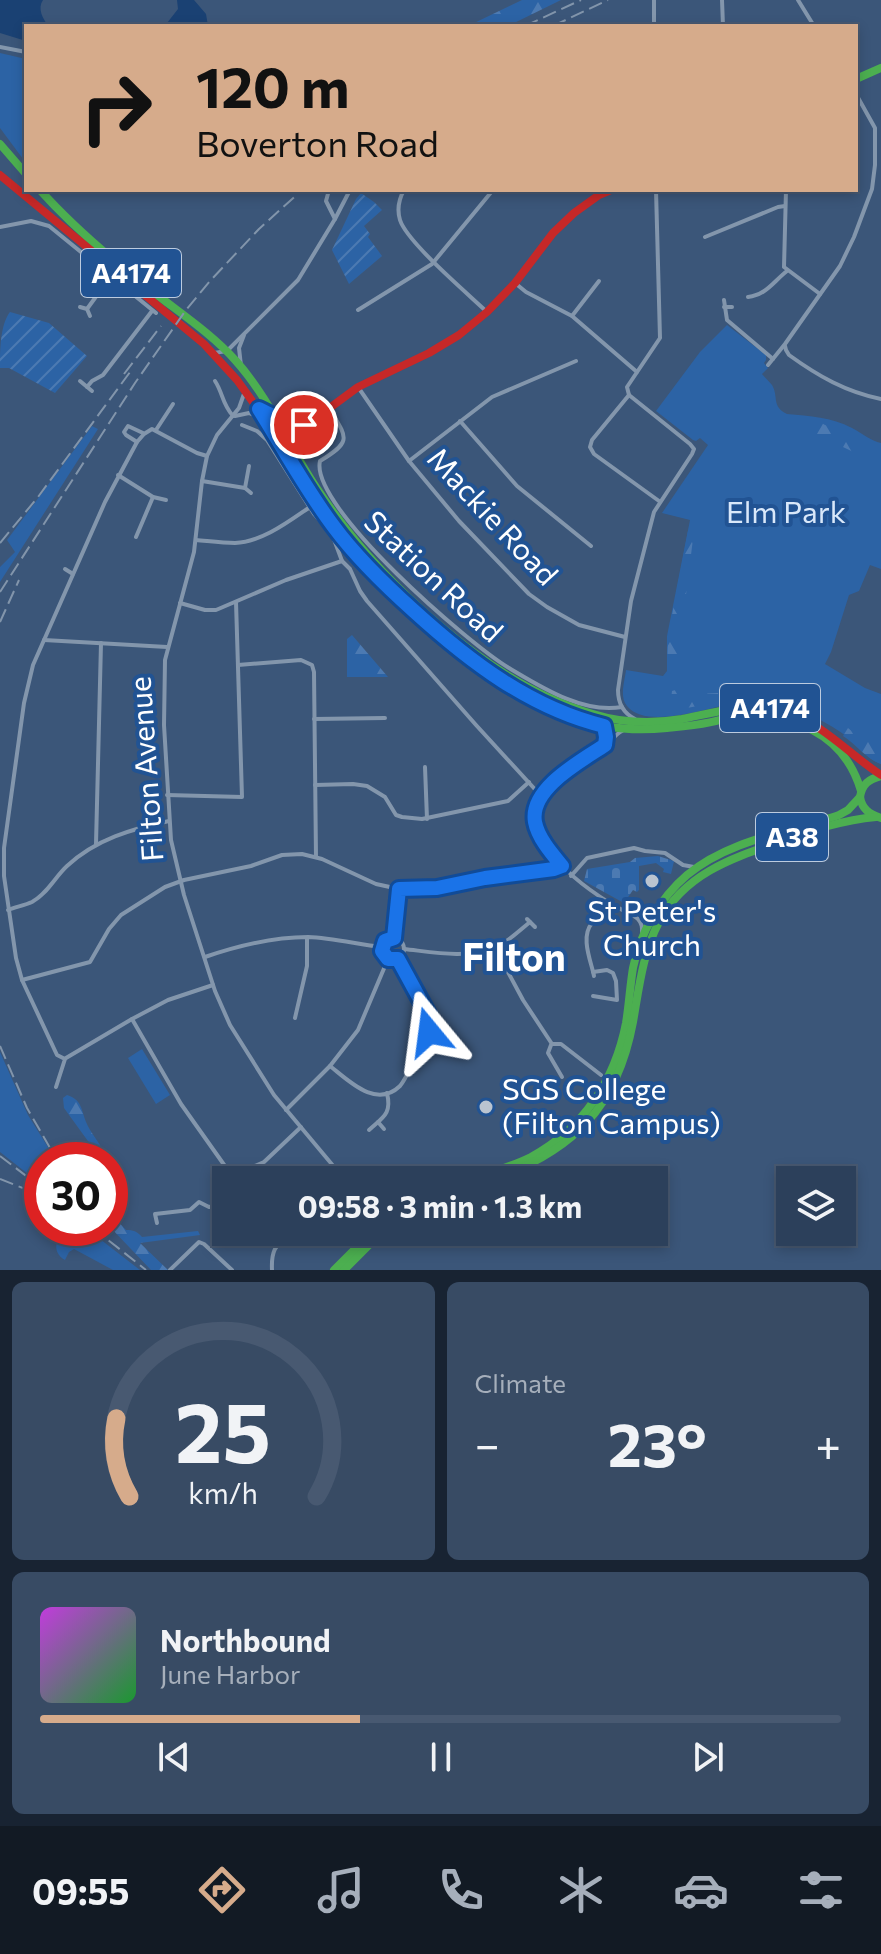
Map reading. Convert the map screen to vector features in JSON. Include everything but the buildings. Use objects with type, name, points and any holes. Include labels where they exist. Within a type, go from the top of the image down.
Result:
[{"type":"main road","points":[[858,78],[881,68]]},
{"type":"main road","points":[[0,144],[24,172]]},
{"type":"main road","name":"Station Road","points":[[2,178],[213,353],[270,419]]},
{"type":"main road","name":"Station Road","points":[[42,192],[77,227],[227,351],[241,367],[314,498],[342,538],[380,579],[477,664],[559,711],[604,726]]},
{"type":"main road","points":[[295,452],[297,439],[303,430],[329,408],[358,387],[459,335],[487,312],[515,283],[553,233],[574,213],[606,192]]},
{"type":"main road","points":[[270,419],[294,425],[310,422]]},
{"type":"main road","points":[[270,419],[282,429],[303,430]]},
{"type":"main road","name":"Station Road","points":[[282,429],[331,509],[365,552],[457,639],[503,672],[556,701],[601,717],[639,722]]},
{"type":"main road","name":"A4174","points":[[735,716],[744,708]]},
{"type":"main road","name":"A4174","points":[[639,722],[668,721],[729,709],[781,710],[806,719],[829,733],[881,776]]},
{"type":"main road","name":"A4174","points":[[604,726],[669,729],[735,716],[777,717],[813,731],[842,753],[856,773],[860,794]]},
{"type":"main road","points":[[878,818],[864,810],[860,794],[868,780],[881,776]]},
{"type":"main road","name":"A38","points":[[509,1166],[536,1154],[574,1127],[591,1108],[608,1079],[619,1050],[634,965],[642,939],[676,885],[696,868],[724,852],[839,815],[848,810],[860,794]]},
{"type":"main road","name":"A38","points":[[528,1166],[579,1131],[601,1105],[625,1056],[649,943],[668,908],[686,886],[711,867],[739,855],[842,822],[878,818]]},
{"type":"main road","points":[[334,1270],[358,1246]]},
{"type":"main road","points":[[344,1270],[368,1246]]},
{"type":"street","points":[[654,0],[654,24]]},
{"type":"street","points":[[722,0],[723,24]]},
{"type":"street","points":[[798,0],[813,24]]},
{"type":"street","points":[[0,47],[24,52]]},
{"type":"street","points":[[768,365],[846,255],[872,189],[878,128],[858,97]]},
{"type":"street","points":[[328,192],[326,201],[335,219]]},
{"type":"street","points":[[213,353],[227,351],[298,280],[349,192]]},
{"type":"street","points":[[403,192],[399,201],[400,220],[407,232],[487,312]]},
{"type":"street","points":[[358,310],[434,261],[491,192]]},
{"type":"street","points":[[639,722],[630,717],[618,700],[634,588],[654,512],[694,449],[629,395],[627,387],[660,338],[656,192]]},
{"type":"street","points":[[786,192],[783,264],[787,271],[820,294]]},
{"type":"street","points":[[331,210],[343,205]]},
{"type":"street","points":[[705,237],[785,206]]},
{"type":"street","points":[[0,227],[30,221],[46,224],[154,312],[103,375],[92,381],[89,389],[80,381]]},
{"type":"street","points":[[748,297],[759,296],[787,271]]},
{"type":"street","points":[[87,309],[111,276]]},
{"type":"street","points":[[572,316],[599,281]]},
{"type":"street","points":[[515,283],[572,316],[637,372]]},
{"type":"street","points":[[724,300],[725,316],[730,324],[773,359]]},
{"type":"street","points":[[80,307],[87,309]]},
{"type":"street","points":[[724,307],[732,307]]},
{"type":"street","points":[[87,309],[90,316]]},
{"type":"street","points":[[241,367],[239,348],[245,333]]},
{"type":"street","points":[[785,344],[789,355],[825,379],[859,394],[881,399]]},
{"type":"street","points":[[409,461],[492,397],[576,361]]},
{"type":"street","points":[[215,381],[224,405],[233,416],[252,413],[270,419]]},
{"type":"street","name":"Mackie Road","points":[[358,387],[409,461],[459,521],[529,594],[579,625],[625,637]]},
{"type":"street","name":"Filton Avenue","points":[[245,390],[241,405],[214,440],[207,456],[196,540],[167,647],[163,680],[169,821],[180,881],[224,1014],[274,1095],[333,1166]]},
{"type":"street","points":[[629,395],[592,440],[590,447],[594,454],[660,501]]},
{"type":"street","points":[[156,430],[173,408]]},
{"type":"street","name":"Station Road","points":[[329,408],[343,432],[344,441],[339,450],[320,461],[318,469],[329,494],[362,538],[456,629],[507,667],[575,702],[601,709],[622,707]]},
{"type":"street","points":[[460,421],[517,486],[591,546]]},
{"type":"street","name":"Station Road","points":[[242,425],[257,431],[267,440],[310,507],[332,534],[342,561],[350,569],[367,601],[542,797]]},
{"type":"street","points":[[137,442],[124,432],[128,426],[144,434]]},
{"type":"street","points":[[65,1059],[57,1055],[22,980],[4,876],[4,848],[24,703],[33,665],[118,475],[137,442],[152,429],[207,456]]},
{"type":"street","points":[[245,488],[249,466]]},
{"type":"street","points":[[118,475],[153,497],[166,500]]},
{"type":"street","points":[[202,481],[245,488],[251,493]]},
{"type":"street","points":[[136,537],[153,497]]},
{"type":"street","points":[[196,540],[237,543],[251,540],[280,527],[310,507]]},
{"type":"street","points":[[180,603],[216,610],[286,580],[342,561]]},
{"type":"street","points":[[65,569],[73,574]]},
{"type":"street","points":[[167,795],[242,797],[236,602]]},
{"type":"street","points":[[44,640],[167,647]]},
{"type":"street","points":[[96,844],[101,643]]},
{"type":"street","points":[[238,665],[301,660],[310,663],[314,672],[316,857]]},
{"type":"street","points":[[314,719],[385,718]]},
{"type":"street","points":[[604,726],[605,745]]},
{"type":"street","points":[[624,729],[561,775],[542,797],[536,808],[535,822],[539,833],[571,876],[638,920],[642,939]]},
{"type":"street","points":[[425,767],[427,819]]},
{"type":"street","points":[[314,785],[367,786],[385,797],[396,815],[427,819],[508,801],[529,782]]},
{"type":"street","points":[[8,910],[34,901],[67,866],[96,844],[118,834],[169,821]]},
{"type":"street","points":[[571,876],[587,858],[634,848],[665,853],[683,865],[696,868]]},
{"type":"street","points":[[22,980],[90,962],[121,915],[165,887],[251,866],[282,855],[316,857],[376,884],[399,889],[437,888],[562,866]]},
{"type":"street","points":[[394,938],[399,889]]},
{"type":"street","points":[[593,996],[617,1000],[613,973],[607,970],[593,974],[587,947],[590,926],[611,904]]},
{"type":"street","points":[[404,949],[478,953],[504,943],[528,920],[535,927]]},
{"type":"street","points":[[295,1018],[307,966],[307,937]]},
{"type":"street","points":[[205,957],[265,941],[307,937],[382,947]]},
{"type":"street","points":[[394,938],[400,940],[404,949],[398,959],[388,959],[382,947],[387,939],[394,938]]},
{"type":"street","points":[[495,948],[523,1000],[552,1044]]},
{"type":"street","points":[[286,1110],[330,1066],[358,1030],[388,959]]},
{"type":"street","points":[[330,1066],[363,1091],[374,1094],[387,1093],[402,1082],[425,1040],[430,1024],[428,1014],[398,959]]},
{"type":"street","points":[[56,1087],[65,1059],[168,1000],[213,985]]},
{"type":"street","points":[[132,1019],[181,1104],[225,1166]]},
{"type":"street","points":[[552,1044],[561,1044],[601,1075]]},
{"type":"street","points":[[552,1044],[548,1053],[562,1077]]},
{"type":"street","points":[[369,1130],[389,1109],[387,1093]]},
{"type":"street","points":[[378,1122],[384,1129]]},
{"type":"street","points":[[255,1166],[264,1162],[301,1127]]},
{"type":"street","points":[[157,1223],[154,1211],[190,1210],[199,1202],[212,1206]]},
{"type":"street","points":[[195,1237],[232,1270]]},
{"type":"street","points":[[170,1270],[197,1243],[203,1243]]},
{"type":"street","points":[[272,1270],[271,1256],[276,1246]]},
{"type":"green space","points":[[522,0],[561,0],[512,24],[472,24]]},
{"type":"green space","points":[[0,53],[24,59],[24,160],[0,128]]},
{"type":"green space","points":[[361,193],[382,210],[364,226],[382,256],[349,284],[332,250]]},
{"type":"green space","points":[[10,312],[49,323],[87,356],[55,393],[9,368],[0,368],[2,331]]},
{"type":"green space","name":"Elm Park","points":[[727,325],[766,355],[764,363],[768,368],[762,374],[772,385],[782,411],[836,421],[881,443],[881,569],[870,565],[859,591],[849,595],[825,664],[881,694],[881,764],[833,727],[782,704],[739,702],[664,717],[636,713],[625,702],[626,670],[663,676],[667,671],[667,636],[690,520],[662,513],[708,445],[700,438],[693,440],[656,411],[700,352]]},
{"type":"green space","points":[[787,418],[817,420],[849,431],[878,454],[864,457],[824,438],[789,428]]},
{"type":"green space","points":[[92,426],[98,429],[0,582],[0,567],[15,552],[7,540]]},
{"type":"green space","points":[[688,531],[694,531],[680,642],[673,675],[667,681],[656,682],[654,677],[663,677],[667,672],[668,636]]},
{"type":"green space","points":[[352,635],[388,677],[347,677],[347,639]]},
{"type":"green space","points":[[679,689],[698,694],[718,693],[720,702],[673,708],[672,691]]},
{"type":"green space","points":[[881,725],[881,764],[843,736],[848,728],[861,735]]},
{"type":"green space","points":[[658,856],[674,861],[671,874],[663,872],[664,869],[656,863],[639,866],[639,890],[633,890],[624,903],[584,881],[587,869]]},
{"type":"green space","points":[[142,1049],[170,1095],[156,1104],[128,1058]]},
{"type":"green space","points":[[0,1052],[28,1115],[45,1142],[24,1142],[24,1171],[0,1152]]},
{"type":"green space","points":[[67,1095],[78,1102],[98,1142],[89,1142],[64,1108],[63,1098]]},
{"type":"green space","points":[[128,1230],[142,1237],[198,1231],[200,1235],[140,1243],[168,1270],[151,1270],[128,1246]]},
{"type":"green space","points":[[56,1246],[109,1246],[140,1270],[113,1270],[74,1249],[65,1260]]},
{"type":"shaded area","points":[[0,0],[43,0],[41,10],[47,24],[24,24],[24,40],[0,33]]},
{"type":"shaded area","points":[[177,0],[194,0],[206,14],[208,24],[158,24],[167,23],[178,9]]},
{"type":"railway","points":[[529,24],[581,0]]},
{"type":"railway","points":[[557,24],[608,0]]},
{"type":"railway","points":[[0,592],[186,310],[259,229],[300,192]]},
{"type":"railway","points":[[124,374],[161,326]]},
{"type":"railway","points":[[0,543],[38,497],[133,368]]},
{"type":"railway","points":[[0,622],[19,580]]},
{"type":"railway","points":[[0,1046],[27,1108],[47,1142]]},
{"type":"railway","points":[[0,1156],[24,1174]]},
{"type":"railway","points":[[0,1179],[24,1188]]},
{"type":"railway","points":[[116,1246],[146,1270]]},
{"type":"traffic: fast","points":[[858,78],[881,68]]},
{"type":"traffic: fast","points":[[0,144],[24,172]]},
{"type":"traffic: fast","points":[[42,192],[94,243],[227,351],[260,392],[309,477],[345,527],[405,594],[476,654],[554,700],[615,719],[660,722],[738,708],[772,709]]},
{"type":"traffic: fast","points":[[263,416],[319,507],[382,583],[452,646],[490,674],[568,715],[606,726],[652,729],[696,725],[727,718],[742,709]]},
{"type":"traffic: fast","points":[[267,421],[287,430],[301,430]]},
{"type":"traffic: fast","points":[[735,716],[776,718],[813,730],[842,754],[861,791]]},
{"type":"traffic: fast","points":[[881,776],[867,783],[860,797],[862,805],[881,818]]},
{"type":"traffic: fast","points":[[510,1166],[550,1146],[566,1132],[594,1101],[605,1083],[621,1044],[633,968],[641,942],[652,917],[677,884],[721,853],[839,815],[860,797]]},
{"type":"traffic: fast","points":[[525,1166],[568,1140],[603,1102],[626,1052],[649,946],[659,922],[682,891],[696,879],[746,854],[828,826],[876,817]]},
{"type":"traffic: fast","points":[[334,1270],[358,1246]]},
{"type":"traffic: fast","points":[[344,1270],[368,1246]]},
{"type":"traffic: slow","points":[[259,409],[293,425],[307,423]]},
{"type":"traffic: jam","points":[[0,175],[204,344],[237,380],[263,416]]},
{"type":"traffic: jam","points":[[295,452],[297,439],[303,430],[358,387],[429,353],[459,335],[487,312],[515,283],[553,233],[574,213],[606,192]]},
{"type":"traffic: jam","points":[[772,709],[817,727],[881,775]]},
{"type":"place","name":"St Peter's Church","points":[[652,881]]},
{"type":"place","name":"SGS College (Filton Campus)","points":[[486,1107]]},
{"type":"district","name":"Filton","points":[[514,958]]},
{"type":"route","points":[[304,425],[284,422],[259,409],[325,514],[362,561],[436,631],[486,671],[559,711],[604,726],[606,734],[605,745],[561,775],[536,808],[535,822],[539,833],[562,866],[437,888],[399,889],[394,938],[385,941],[382,951],[388,959],[398,959],[428,1014],[429,1032]]}]
